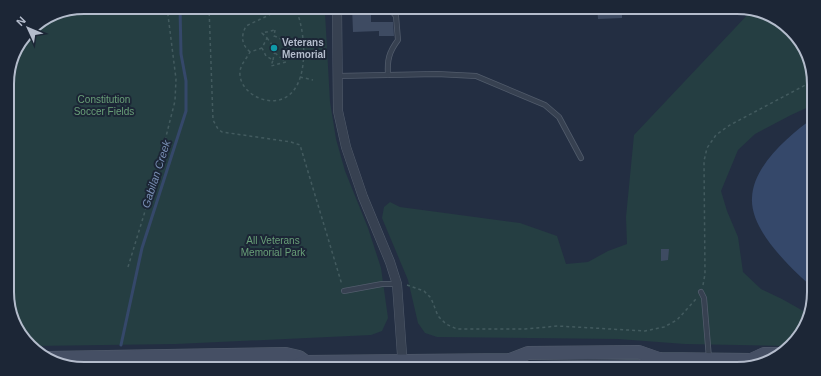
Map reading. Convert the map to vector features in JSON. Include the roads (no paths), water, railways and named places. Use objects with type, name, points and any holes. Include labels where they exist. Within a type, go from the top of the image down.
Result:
[{"type":"main road","points":[[467,362],[510,360],[528,353],[632,352],[639,352],[659,359],[751,361]]},
{"type":"main road","points":[[60,358],[286,354],[299,357],[306,362]]},
{"type":"main road","points":[[758,359],[764,354],[770,354]]},
{"type":"street","points":[[337,14],[338,111],[346,147],[363,197],[390,262],[397,284],[402,362]]},
{"type":"lane","points":[[388,75],[387,60],[390,50],[398,40],[396,16],[394,14]]},
{"type":"lane","points":[[337,76],[476,76],[545,105],[559,117],[581,158]]},
{"type":"lane","points":[[344,291],[382,284],[397,284]]},
{"type":"lane","points":[[701,292],[704,298],[709,359]]},
{"type":"water","points":[[807,123],[807,283],[794,271],[774,248],[765,236],[753,211],[752,198],[754,186],[759,174],[774,152]]},
{"type":"waterway","name":"Gabilan Creek","points":[[121,345],[142,248],[186,111],[186,81],[181,54],[180,14]]},
{"type":"place","name":"Veterans Memorial","points":[[274,48]]},
{"type":"park label","name":"Constitution Soccer Fields","points":[[104,104]]},
{"type":"park label","name":"All Veterans Memorial Park","points":[[273,246]]}]
